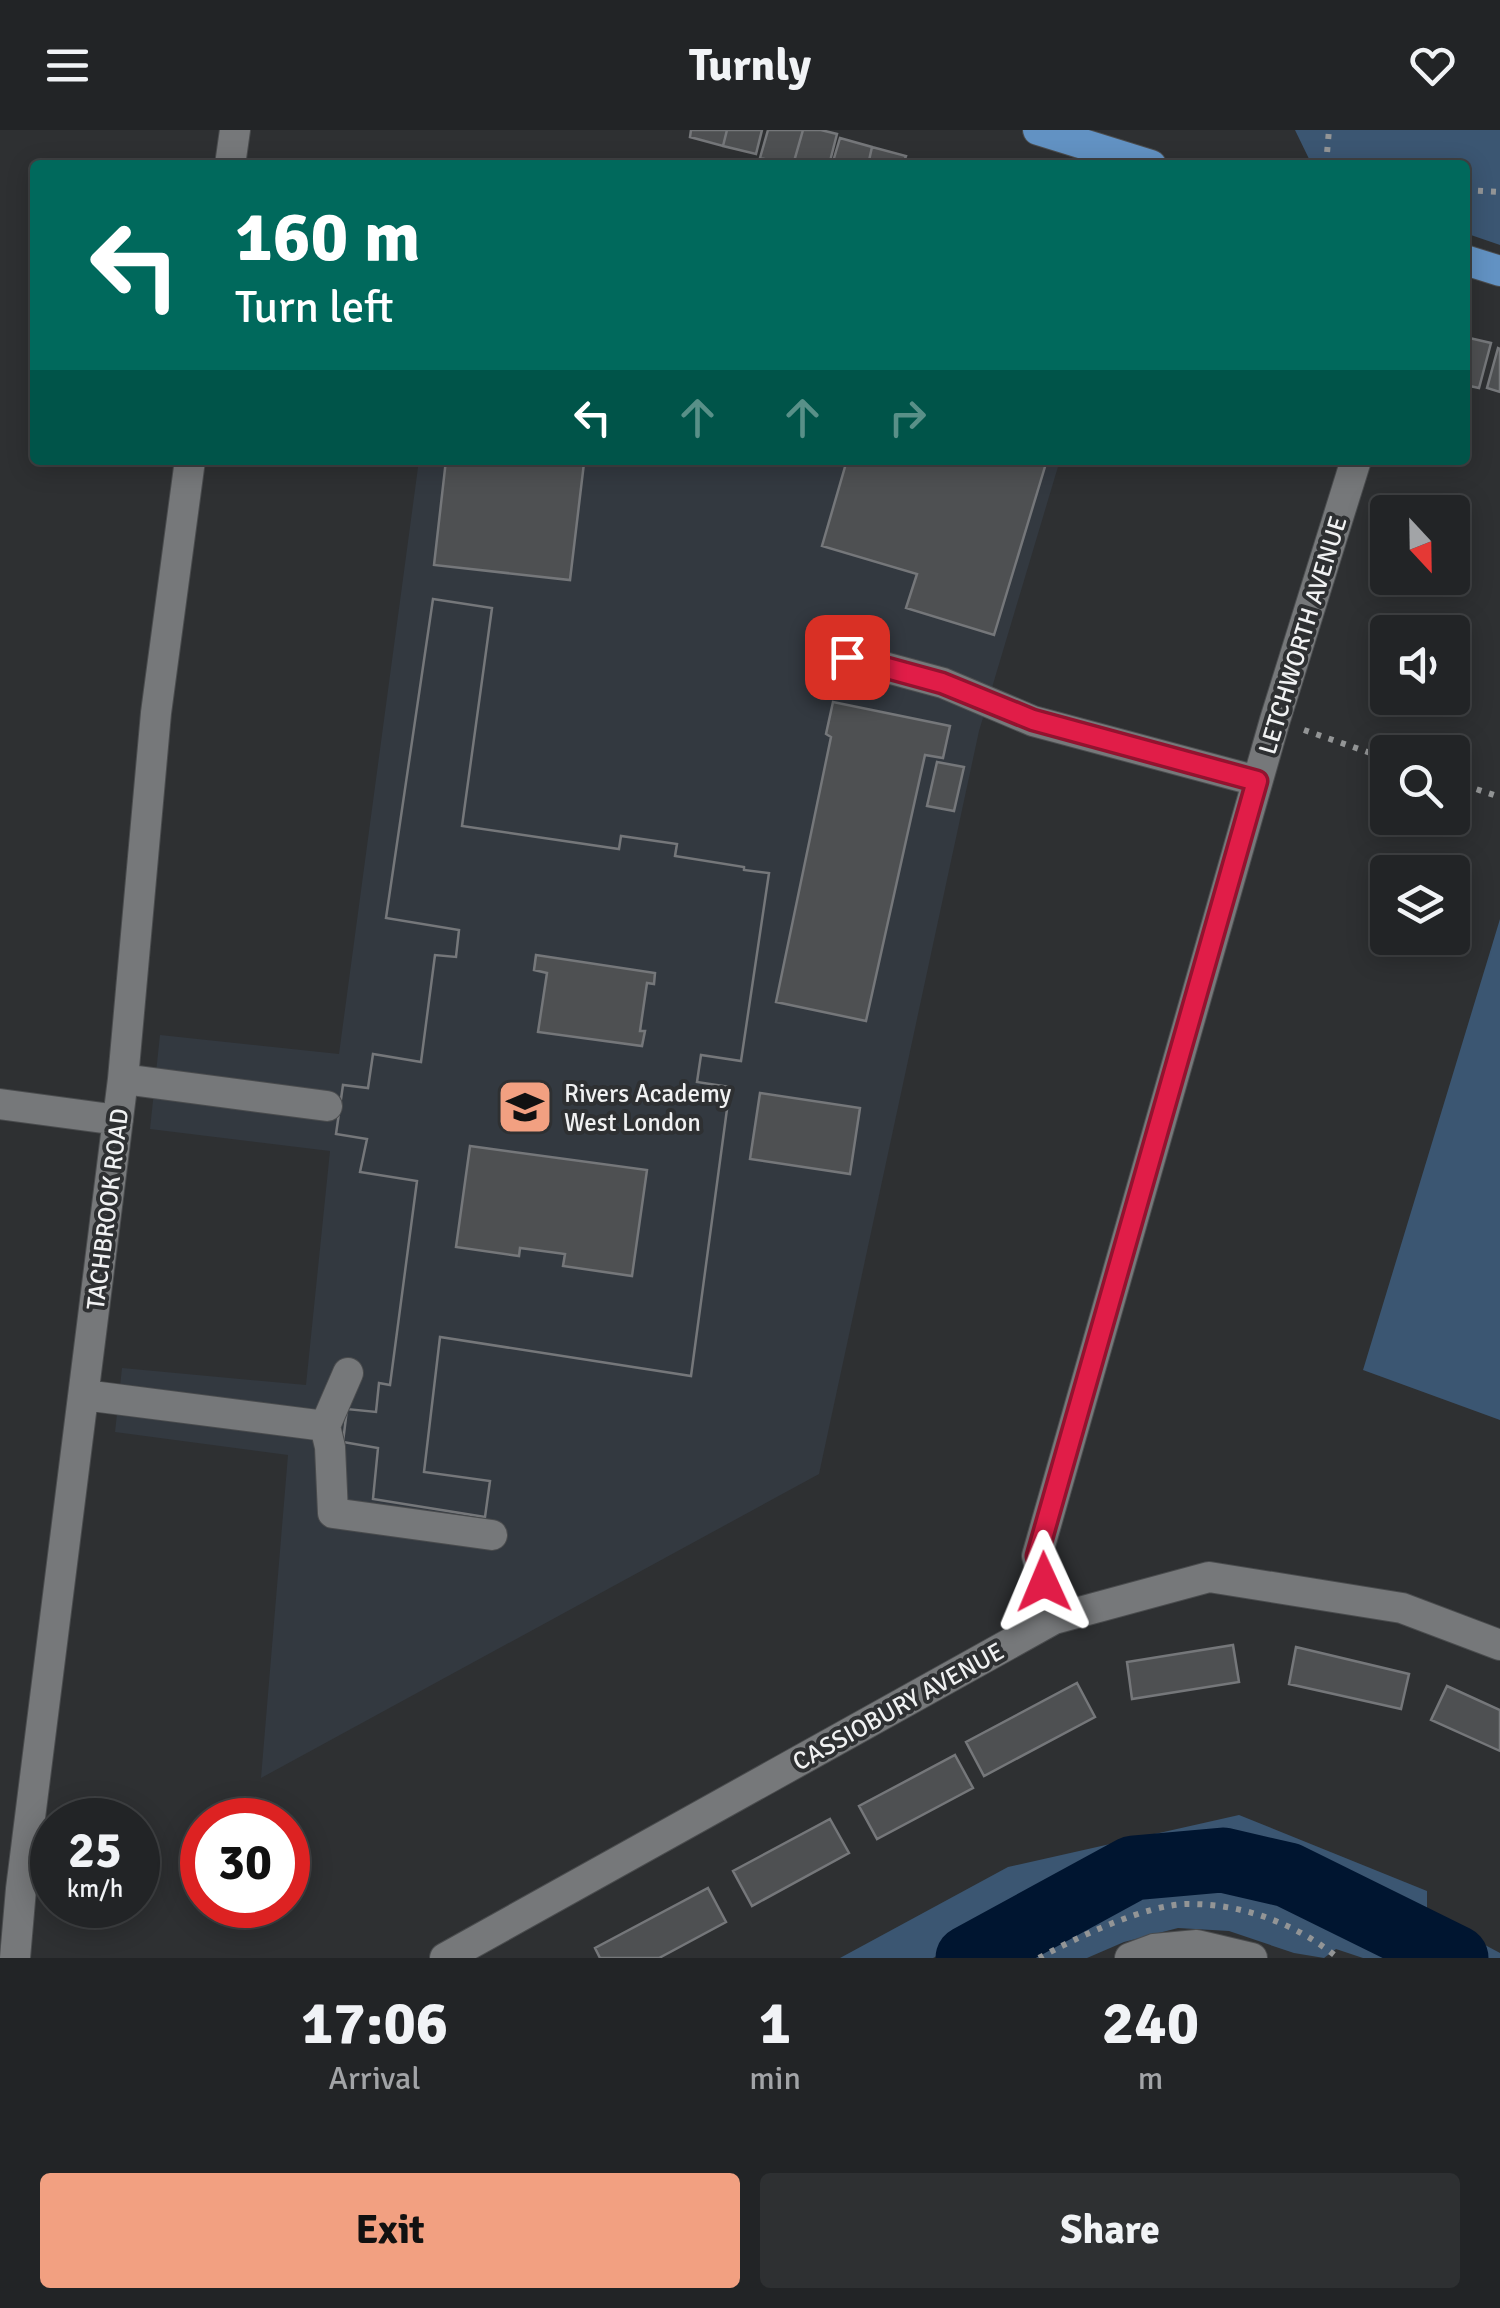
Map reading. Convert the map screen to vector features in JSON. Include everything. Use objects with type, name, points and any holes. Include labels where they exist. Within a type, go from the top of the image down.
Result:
[{"type":"main road","points":[[1038,130],[1135,160]]},
{"type":"main road","points":[[1470,262],[1500,271]]},
{"type":"street","points":[[231,160],[235,130]]},
{"type":"street","name":"TACHBROOK ROAD","points":[[15,1958],[123,1080],[156,713],[189,465]]},
{"type":"street","name":"LETCHWORTH AVENUE","points":[[1054,1619],[1037,1556],[1257,781],[1354,465]]},
{"type":"street","points":[[847,657],[942,683],[1033,720],[1257,781]]},
{"type":"street","points":[[123,1080],[328,1106]]},
{"type":"street","points":[[0,1104],[118,1120]]},
{"type":"street","points":[[348,1373],[325,1426],[333,1513],[492,1535]]},
{"type":"street","points":[[84,1395],[325,1426]]},
{"type":"street","name":"CASSIOBURY AVENUE","points":[[445,1958],[1054,1619],[1209,1577],[1402,1608],[1500,1645]]},
{"type":"street","points":[[1130,1958],[1154,1950],[1197,1945],[1252,1958]]},
{"type":"path","points":[[1326,160],[1328,130]]},
{"type":"path","points":[[1470,190],[1500,192]]},
{"type":"path","points":[[1275,720],[1370,753]]},
{"type":"path","points":[[1470,787],[1500,797]]},
{"type":"shaded area","points":[[1295,130],[1500,130],[1500,245],[1470,235],[1470,160],[1310,160]]},
{"type":"shaded area","name":"Rivers Academy West London","points":[[418,465],[1059,465],[979,731],[819,1474],[261,1778],[288,1455],[115,1432],[122,1368],[306,1385],[330,1151],[150,1129],[160,1035],[339,1054]]},
{"type":"shaded area","points":[[1500,919],[1500,1420],[1363,1370]]},
{"type":"shaded area","points":[[1239,1815],[1427,1891],[1427,1914],[1500,1953],[1500,1958],[1483,1958],[1452,1936],[1341,1879],[1237,1839],[1135,1854],[1070,1884],[933,1958],[840,1958],[1008,1867]]},
{"type":"shaded area","points":[[1206,1884],[1274,1892],[1420,1958],[1363,1958],[1336,1949],[1324,1958],[1294,1953],[1229,1931],[1178,1928],[1124,1942],[1087,1958],[997,1958],[1125,1896]]},
{"type":"building","points":[[691,130],[727,130],[723,146],[690,137]]},
{"type":"building","points":[[727,130],[762,130],[756,154],[723,146]]},
{"type":"building","points":[[768,130],[803,130],[794,160],[760,158]]},
{"type":"building","points":[[803,130],[837,134],[830,160],[794,160]]},
{"type":"building","points":[[840,138],[872,147],[869,160],[833,160]]},
{"type":"building","points":[[872,147],[906,156],[905,160],[869,160]]},
{"type":"building","points":[[1470,338],[1491,343],[1479,388],[1470,386]]},
{"type":"building","points":[[1500,349],[1500,392],[1487,388]]},
{"type":"building","points":[[445,465],[584,465],[570,580],[434,565]]},
{"type":"building","points":[[846,465],[1045,465],[994,635],[906,608],[917,574],[822,546]]},
{"type":"building","points":[[433,599],[492,608],[462,826],[619,849],[621,836],[677,844],[675,856],[769,873],[741,1061],[701,1055],[697,1082],[730,1087],[691,1376],[440,1337],[424,1472],[490,1481],[485,1517],[373,1499],[378,1448],[343,1442],[347,1409],[376,1412],[379,1383],[390,1385],[417,1181],[360,1172],[367,1139],[336,1134],[343,1085],[368,1088],[373,1054],[421,1062],[435,955],[456,957],[459,930],[386,918]],"holes":[[[536,955],[655,973],[654,984],[647,983],[640,1031],[645,1031],[642,1046],[538,1032],[547,973],[534,970]],[[470,1146],[647,1170],[632,1276],[563,1266],[565,1254],[520,1248],[519,1256],[456,1247]]]},
{"type":"building","points":[[433,599],[492,608],[462,826],[619,849],[621,836],[677,844],[675,856],[769,873],[741,1061],[701,1055],[697,1082],[730,1087],[691,1376],[440,1337],[424,1472],[490,1481],[485,1517],[373,1499],[378,1448],[343,1442],[347,1409],[376,1412],[379,1383],[390,1385],[417,1181],[360,1172],[367,1139],[336,1134],[343,1085],[368,1088],[373,1054],[421,1062],[435,955],[456,957],[459,930],[386,918]]},
{"type":"building","points":[[833,702],[950,726],[943,758],[925,755],[866,1021],[776,1002],[831,737],[826,734]]},
{"type":"building","points":[[937,762],[964,767],[954,811],[927,806]]},
{"type":"building","points":[[760,1093],[860,1108],[850,1174],[750,1159]]},
{"type":"building","points":[[1233,1645],[1239,1682],[1132,1699],[1127,1662]]},
{"type":"building","points":[[1296,1647],[1409,1674],[1401,1709],[1289,1684]]},
{"type":"building","points":[[1077,1683],[1095,1717],[984,1776],[966,1742]]},
{"type":"building","points":[[1447,1686],[1500,1710],[1500,1751],[1431,1720]]},
{"type":"building","points":[[955,1755],[973,1788],[877,1839],[859,1806]]},
{"type":"building","points":[[830,1819],[849,1853],[752,1906],[733,1871]]},
{"type":"building","points":[[708,1888],[726,1922],[659,1958],[600,1958],[595,1948]]},
{"type":"waterway","points":[[968,1958],[1133,1868],[1223,1860],[1288,1875],[1456,1958]]},
{"type":"place","name":"Rivers Academy West London","points":[[525,1107]]},
{"type":"route","points":[[847,657],[942,683],[1033,720],[1257,781],[1037,1556],[1044,1582]]}]
